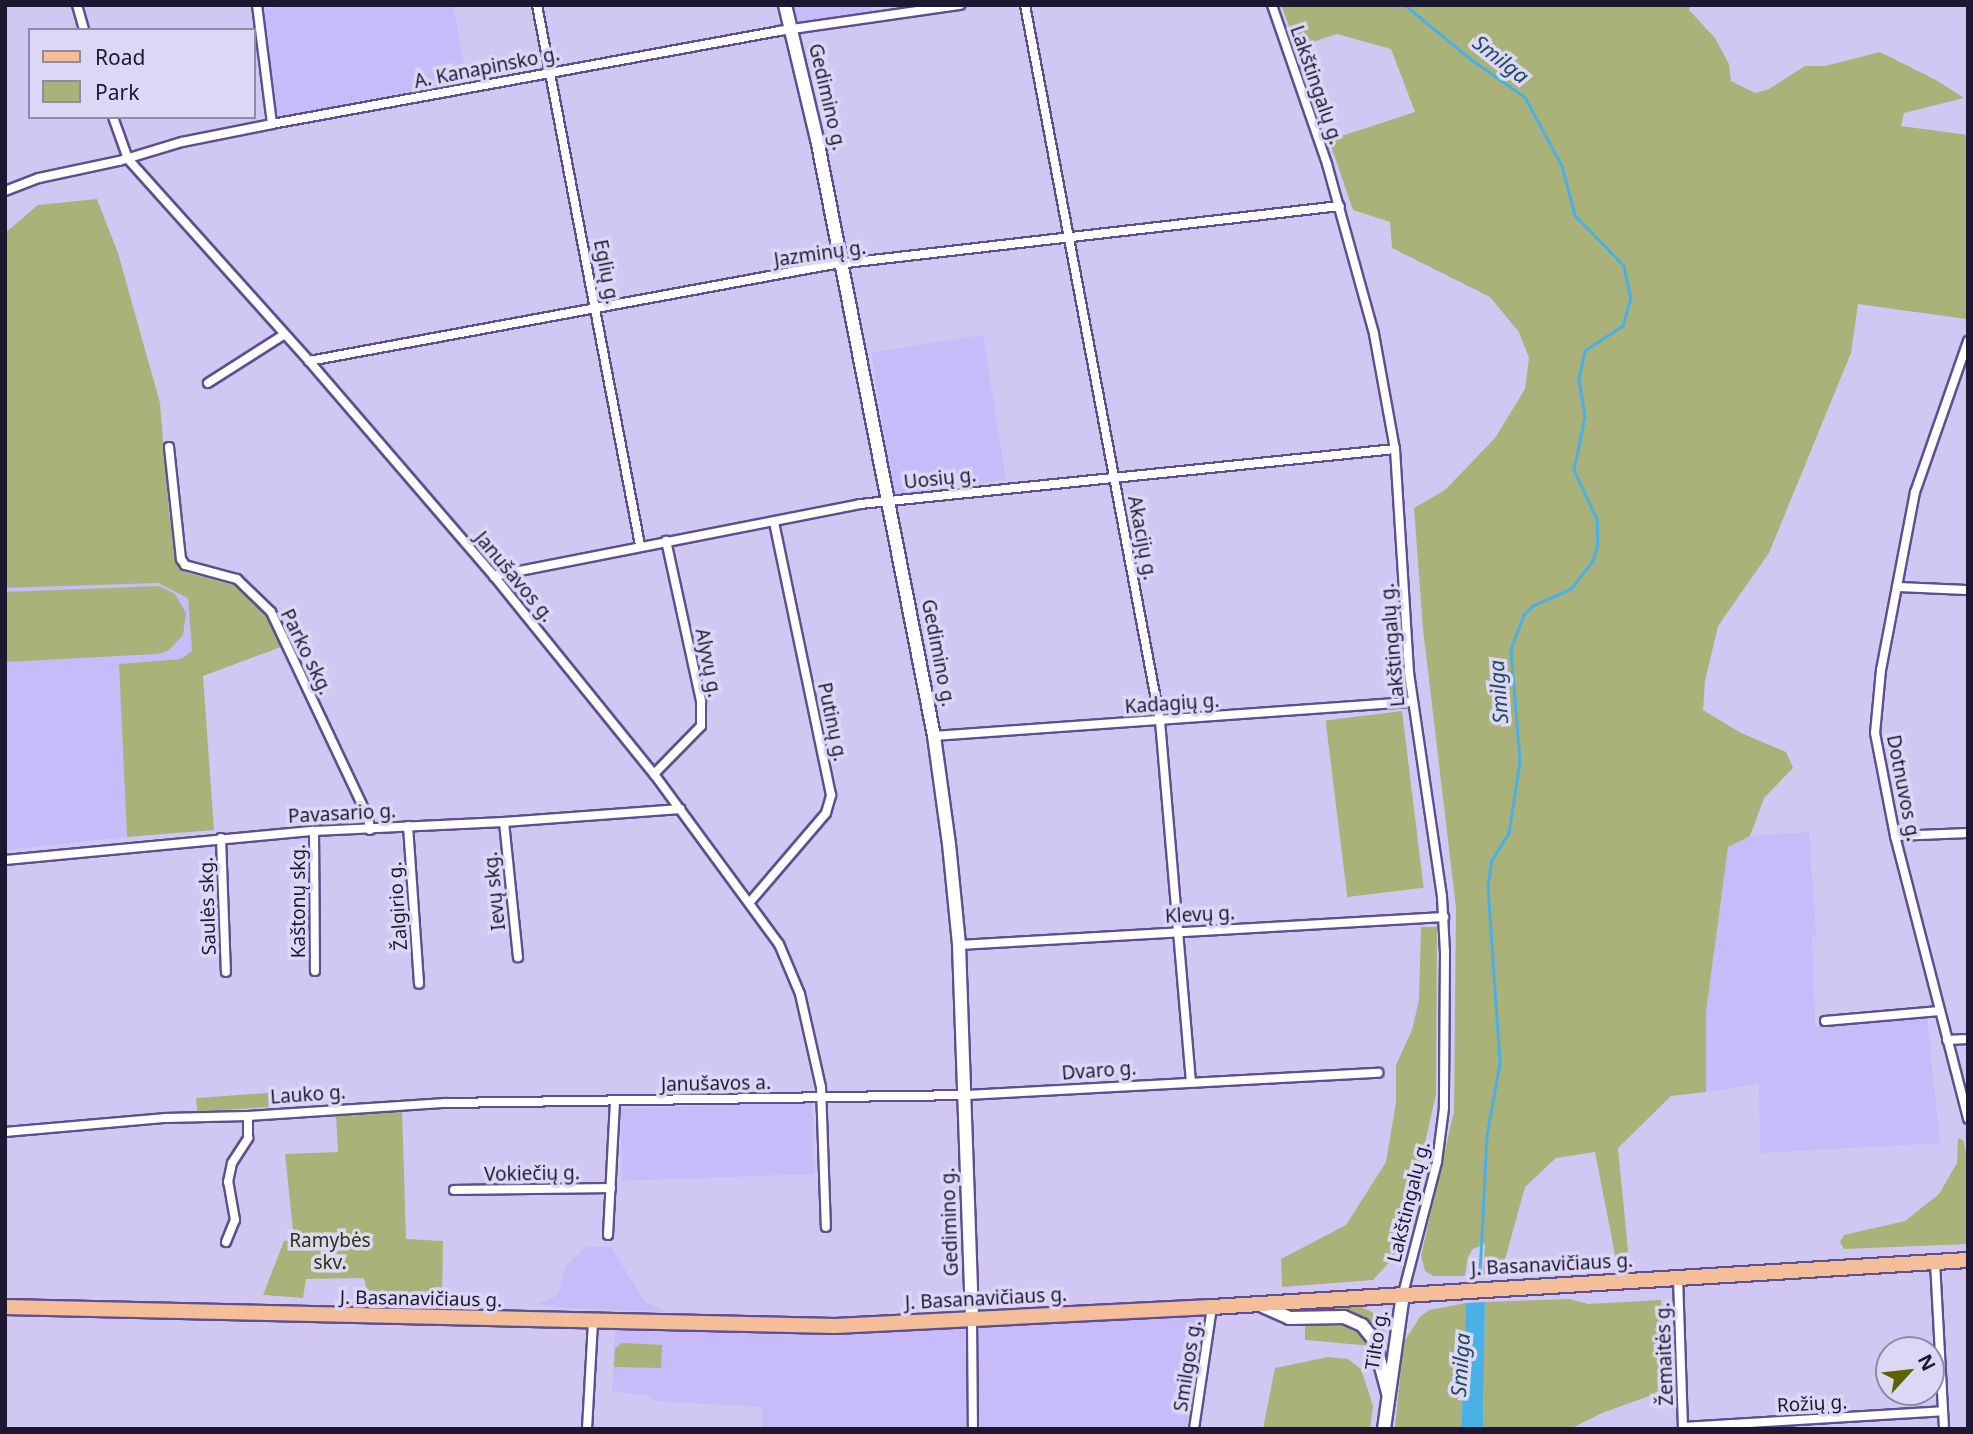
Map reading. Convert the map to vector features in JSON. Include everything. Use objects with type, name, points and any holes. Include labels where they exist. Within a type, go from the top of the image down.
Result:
[{"type":"main road","name":"Gedimino g.","points":[[785,5],[809,100],[934,736],[959,945],[972,1320]]},
{"type":"main road","name":"J. Basanavičiaus g.","points":[[5,1307],[593,1323],[835,1326],[1212,1307],[1968,1260]]},
{"type":"main road","name":"Tilto g.","points":[[1384,1429],[1404,1293]]},
{"type":"main road","name":"Tilto g.","points":[[1258,1304],[1289,1318],[1344,1317],[1362,1325],[1374,1340],[1388,1393]]},
{"type":"street","points":[[77,5],[83,28]]},
{"type":"street","points":[[257,5],[272,124]]},
{"type":"street","name":"Eglių g.","points":[[537,5],[597,308],[640,545]]},
{"type":"street","name":"A. Kanapinsko g.","points":[[5,188],[128,159],[182,142],[272,124],[551,71],[961,5]]},
{"type":"street","name":"Akacijų g.","points":[[1025,5],[1160,721],[1191,1080]]},
{"type":"street","name":"Lakštingalų g.","points":[[1272,5],[1340,206],[1374,334],[1395,449],[1413,702],[1444,917],[1446,1068],[1443,1127],[1404,1293]]},
{"type":"street","name":"Janušavos g.","points":[[114,119],[128,159],[309,361],[494,576],[681,808],[750,902],[779,944],[791,967],[810,1027],[821,1097]]},
{"type":"street","points":[[5,197],[24,183]]},
{"type":"street","name":"Jazminų g.","points":[[309,361],[841,264],[1340,206]]},
{"type":"street","points":[[208,383],[285,334]]},
{"type":"street","name":"Dotnuvos g.","points":[[1968,341],[1915,492],[1875,722],[1879,765],[1895,836],[1968,1119]]},
{"type":"street","name":"Parko skg.","points":[[169,447],[181,559],[185,565],[237,579],[271,612],[368,817],[370,830]]},
{"type":"street","name":"Uosių g.","points":[[494,576],[640,545],[888,500],[1395,449]]},
{"type":"street","name":"Putinų g.","points":[[750,902],[826,813],[831,795],[775,522]]},
{"type":"street","name":"Alyvų g.","points":[[654,774],[701,726],[701,701],[667,541]]},
{"type":"street","points":[[1897,587],[1968,590]]},
{"type":"street","name":"Kadagių g.","points":[[934,736],[1413,702]]},
{"type":"street","name":"Pavasario g.","points":[[5,860],[221,838],[504,822],[681,808]]},
{"type":"street","name":"Ievų skg.","points":[[504,822],[518,957]]},
{"type":"street","name":"Žalgirio g.","points":[[408,827],[419,984]]},
{"type":"street","name":"Kaštonų skg.","points":[[314,831],[315,971]]},
{"type":"street","points":[[1895,836],[1968,833]]},
{"type":"street","name":"Saulės skg.","points":[[221,838],[226,972]]},
{"type":"street","name":"Klevų g.","points":[[959,945],[1444,917]]},
{"type":"street","points":[[1825,1021],[1940,1011]]},
{"type":"street","points":[[1947,1040],[1968,1039]]},
{"type":"street","name":"Dvaro g.","points":[[821,1097],[966,1095],[1191,1080],[1378,1073]]},
{"type":"street","points":[[821,1097],[826,1227]]},
{"type":"street","name":"Janušavos a.","points":[[615,1102],[821,1097]]},
{"type":"street","points":[[608,1235],[615,1102]]},
{"type":"street","name":"Lauko g.","points":[[5,1132],[166,1118],[248,1116],[446,1103],[615,1102]]},
{"type":"street","points":[[226,1241],[235,1220],[228,1182],[232,1163],[248,1138],[248,1116]]},
{"type":"street","name":"Vokiečių g.","points":[[454,1190],[611,1188]]},
{"type":"street","points":[[1935,1262],[1944,1429]]},
{"type":"street","name":"Žemaitės g.","points":[[1678,1277],[1683,1428]]},
{"type":"street","name":"Smilgos g.","points":[[1194,1429],[1212,1307]]},
{"type":"street","points":[[972,1320],[973,1429]]},
{"type":"street","points":[[587,1429],[593,1323]]},
{"type":"street","name":"Rožių g.","points":[[1683,1428],[1780,1425],[1943,1411]]},
{"type":"shaded area","points":[[286,5],[453,5],[467,80],[282,116],[276,111],[263,10]]},
{"type":"shaded area","points":[[791,5],[871,5],[873,13],[797,27]]},
{"type":"shaded area","points":[[983,335],[1006,479],[894,497],[871,353]]},
{"type":"shaded area","points":[[158,583],[188,598],[192,651],[181,659],[119,664],[127,837],[5,850],[5,588]]},
{"type":"shaded area","points":[[1809,832],[1816,936],[1812,937],[1815,1027],[1927,1018],[1940,1143],[1760,1153],[1759,1084],[1706,1092],[1706,1012],[1728,847],[1750,836]]},
{"type":"shaded area","points":[[812,1102],[815,1174],[623,1181],[620,1109]]},
{"type":"shaded area","points":[[586,1247],[611,1247],[645,1302],[668,1312],[563,1308],[536,1304],[553,1298],[559,1292],[565,1266]]},
{"type":"shaded area","points":[[1201,1317],[1187,1429],[762,1429],[762,1407],[652,1401],[651,1396],[612,1391],[615,1330],[845,1330]]},
{"type":"green space","points":[[1281,5],[1690,5],[1689,10],[1715,38],[1729,64],[1731,81],[1755,93],[1769,89],[1805,66],[1825,66],[1880,52],[1936,80],[1964,98],[1904,113],[1901,126],[1968,135],[1966,319],[1858,304],[1851,353],[1769,553],[1718,626],[1705,681],[1703,710],[1741,733],[1786,752],[1793,768],[1764,798],[1750,836],[1728,847],[1706,1012],[1706,1092],[1671,1096],[1618,1148],[1629,1260],[1616,1260],[1595,1152],[1556,1158],[1525,1187],[1501,1274],[1483,1275],[1485,1244],[1473,1249],[1468,1257],[1465,1276],[1433,1276],[1425,1271],[1421,1256],[1454,1111],[1456,908],[1423,629],[1414,508],[1445,490],[1495,438],[1525,389],[1529,358],[1519,332],[1490,297],[1392,248],[1390,222],[1353,210],[1329,140],[1415,112],[1391,49],[1337,34],[1297,47]]},
{"type":"green space","points":[[97,199],[118,253],[160,403],[169,512],[178,565],[185,572],[233,585],[265,613],[281,647],[203,676],[214,830],[127,837],[119,664],[181,659],[192,651],[188,598],[158,583],[5,588],[5,233],[38,205]]},
{"type":"green space","points":[[159,586],[175,594],[186,613],[183,635],[168,651],[157,654],[5,662],[5,592]]},
{"type":"green space","points":[[1402,711],[1424,888],[1347,897],[1326,720]]},
{"type":"green space","points":[[1421,927],[1437,927],[1436,1094],[1417,1179],[1394,1257],[1373,1280],[1282,1287],[1281,1259],[1346,1225],[1386,1162],[1396,1102],[1396,1065],[1412,1030],[1419,1000]]},
{"type":"green space","points":[[268,1093],[269,1107],[197,1112],[196,1098]]},
{"type":"green space","name":"Ramybės skv.","points":[[402,1110],[406,1239],[443,1241],[442,1303],[370,1302],[364,1278],[306,1279],[303,1298],[263,1295],[284,1241],[294,1240],[285,1154],[338,1152],[336,1115]]},
{"type":"green space","points":[[1958,1138],[1963,1140],[1968,1161],[1968,1244],[1844,1249],[1840,1242],[1844,1235],[1905,1221],[1939,1194],[1957,1163]]},
{"type":"green space","points":[[1570,1299],[1588,1304],[1661,1300],[1666,1390],[1602,1413],[1570,1429],[1483,1429],[1485,1302]]},
{"type":"green space","points":[[1352,1303],[1374,1313],[1382,1324],[1386,1335],[1385,1351],[1372,1346],[1305,1340],[1305,1322],[1274,1309]]},
{"type":"green space","points":[[1466,1303],[1461,1429],[1395,1429],[1403,1343],[1420,1317],[1429,1310]]},
{"type":"green space","points":[[622,1343],[662,1345],[661,1368],[614,1367],[615,1348]]},
{"type":"green space","points":[[1328,1357],[1348,1359],[1361,1369],[1373,1406],[1370,1429],[1263,1429],[1275,1368]]},
{"type":"water","points":[[1485,1302],[1483,1429],[1461,1429],[1466,1303]]},
{"type":"waterway","name":"Smilga","points":[[1405,5],[1472,60],[1525,97],[1562,166],[1575,215],[1624,266],[1631,298],[1623,326],[1585,351],[1579,379],[1585,417],[1574,470],[1597,519],[1598,544],[1593,561],[1571,589],[1533,606],[1524,615],[1511,649],[1520,762],[1509,833],[1492,860],[1488,886],[1500,1063],[1487,1136],[1480,1275]]}]
